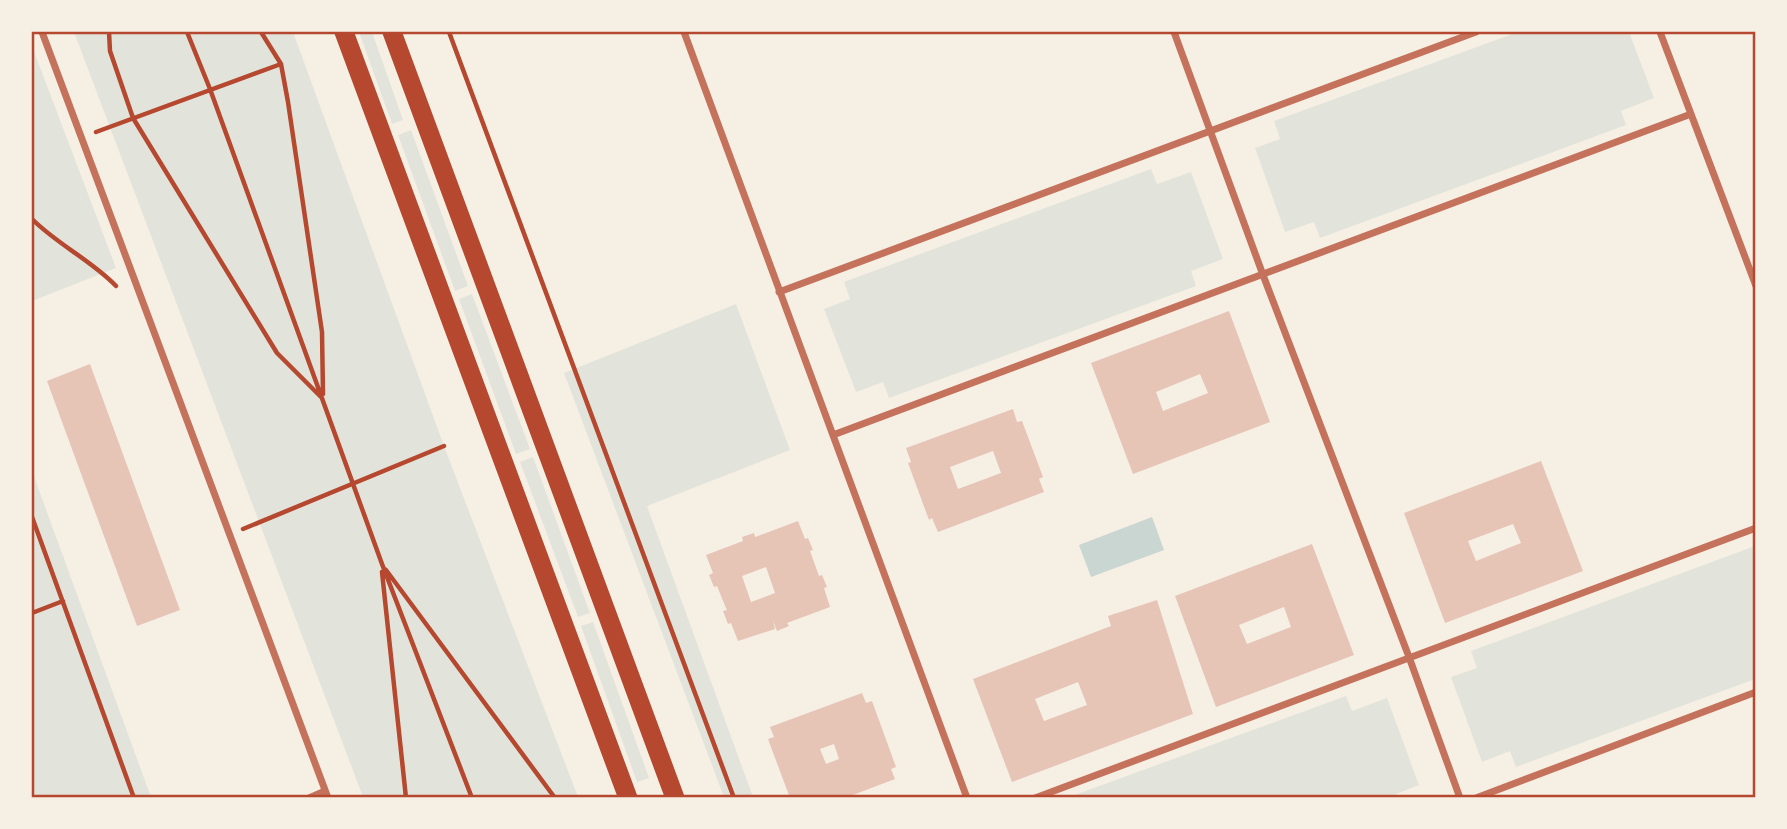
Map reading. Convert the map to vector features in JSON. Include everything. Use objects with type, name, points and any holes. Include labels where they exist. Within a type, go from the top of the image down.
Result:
[{"type":"highway","points":[[344,32],[628,797]]},
{"type":"highway","points":[[392,32],[675,797]]},
{"type":"street","points":[[42,32],[327,794],[309,797]]},
{"type":"street","points":[[684,32],[967,797]]},
{"type":"street","points":[[1174,32],[1460,797]]},
{"type":"street","points":[[779,292],[1475,32]]},
{"type":"street","points":[[1660,32],[1755,286]]},
{"type":"street","points":[[833,435],[1691,114]]},
{"type":"street","points":[[1035,797],[1755,528]]},
{"type":"street","points":[[1476,797],[1755,692]]},
{"type":"path","points":[[109,32],[110,51],[133,118],[276,353],[323,400]]},
{"type":"path","points":[[187,32],[211,89],[382,564],[472,797]]},
{"type":"path","points":[[261,32],[281,64],[288,102],[322,332],[323,400]]},
{"type":"path","points":[[449,32],[734,797]]},
{"type":"path","points":[[82,137],[281,64]]},
{"type":"path","points":[[32,219],[70,252],[99,268],[119,289]]},
{"type":"path","points":[[230,534],[444,446]]},
{"type":"path","points":[[32,517],[134,797]]},
{"type":"path","points":[[382,564],[406,797]]},
{"type":"path","points":[[382,564],[555,797]]},
{"type":"path","points":[[32,613],[63,601]]},
{"type":"shaded area","points":[[74,32],[293,32],[444,446],[578,797],[363,797]]},
{"type":"shaded area","points":[[359,32],[372,32],[403,120],[392,124]]},
{"type":"shaded area","points":[[1518,32],[1629,32],[1654,98],[1621,111],[1626,125],[1320,238],[1314,222],[1285,232],[1255,148],[1280,139],[1274,121]]},
{"type":"shaded area","points":[[32,46],[116,268],[32,301]]},
{"type":"shaded area","points":[[411,130],[468,286],[455,291],[398,135]]},
{"type":"shaded area","points":[[1151,169],[1157,184],[1191,172],[1223,259],[1191,271],[1196,286],[889,398],[883,382],[856,392],[824,309],[850,299],[844,282]]},
{"type":"shaded area","points":[[472,294],[530,449],[516,454],[459,299]]},
{"type":"shaded area","points":[[736,304],[790,450],[647,506],[753,797],[724,797],[564,373]]},
{"type":"shaded area","points":[[533,457],[590,613],[578,617],[520,462]]},
{"type":"shaded area","points":[[32,471],[151,797],[32,797]]},
{"type":"shaded area","points":[[1152,517],[1164,550],[1091,577],[1079,545]]},
{"type":"shaded area","points":[[1755,546],[1755,679],[1516,767],[1510,751],[1482,762],[1451,677],[1477,668],[1471,651]]},
{"type":"shaded area","points":[[593,622],[649,778],[637,782],[581,626]]},
{"type":"shaded area","points":[[1346,696],[1352,711],[1387,698],[1419,785],[1386,798],[1069,797]]},
{"type":"building","points":[[1229,311],[1270,422],[1133,474],[1091,363]],"holes":[[[1200,374],[1208,393],[1163,411],[1156,392]]]},
{"type":"building","points":[[90,364],[180,610],[137,626],[47,381]]},
{"type":"building","points":[[1013,409],[1017,422],[1022,421],[1043,477],[1039,479],[1044,492],[938,532],[932,518],[929,520],[908,463],[911,462],[906,448]],"holes":[[[993,451],[1001,473],[958,489],[950,467]]]},
{"type":"building","points":[[1541,461],[1583,571],[1445,623],[1404,513]],"holes":[[[1513,524],[1521,543],[1476,561],[1468,541]]]},
{"type":"building","points":[[798,521],[813,550],[810,551],[819,576],[822,575],[827,587],[824,588],[830,607],[787,623],[789,626],[777,631],[773,621],[775,629],[738,641],[723,611],[727,610],[717,586],[714,587],[709,575],[713,573],[706,555],[743,541],[742,537],[754,533],[755,537]],"holes":[[[766,567],[775,593],[751,602],[742,576]]]},
{"type":"building","points":[[1312,544],[1354,655],[1216,707],[1175,596]],"holes":[[[1284,607],[1291,627],[1247,644],[1239,625]]]},
{"type":"building","points":[[1157,600],[1193,714],[1012,782],[973,679],[1111,626],[1108,616]],"holes":[[[1078,682],[1087,705],[1044,721],[1035,699]]]},
{"type":"building","points":[[862,693],[866,703],[872,701],[896,767],[891,769],[895,779],[845,798],[790,798],[768,739],[774,737],[770,727]],"holes":[[[834,744],[839,759],[826,764],[820,749]]]}]
